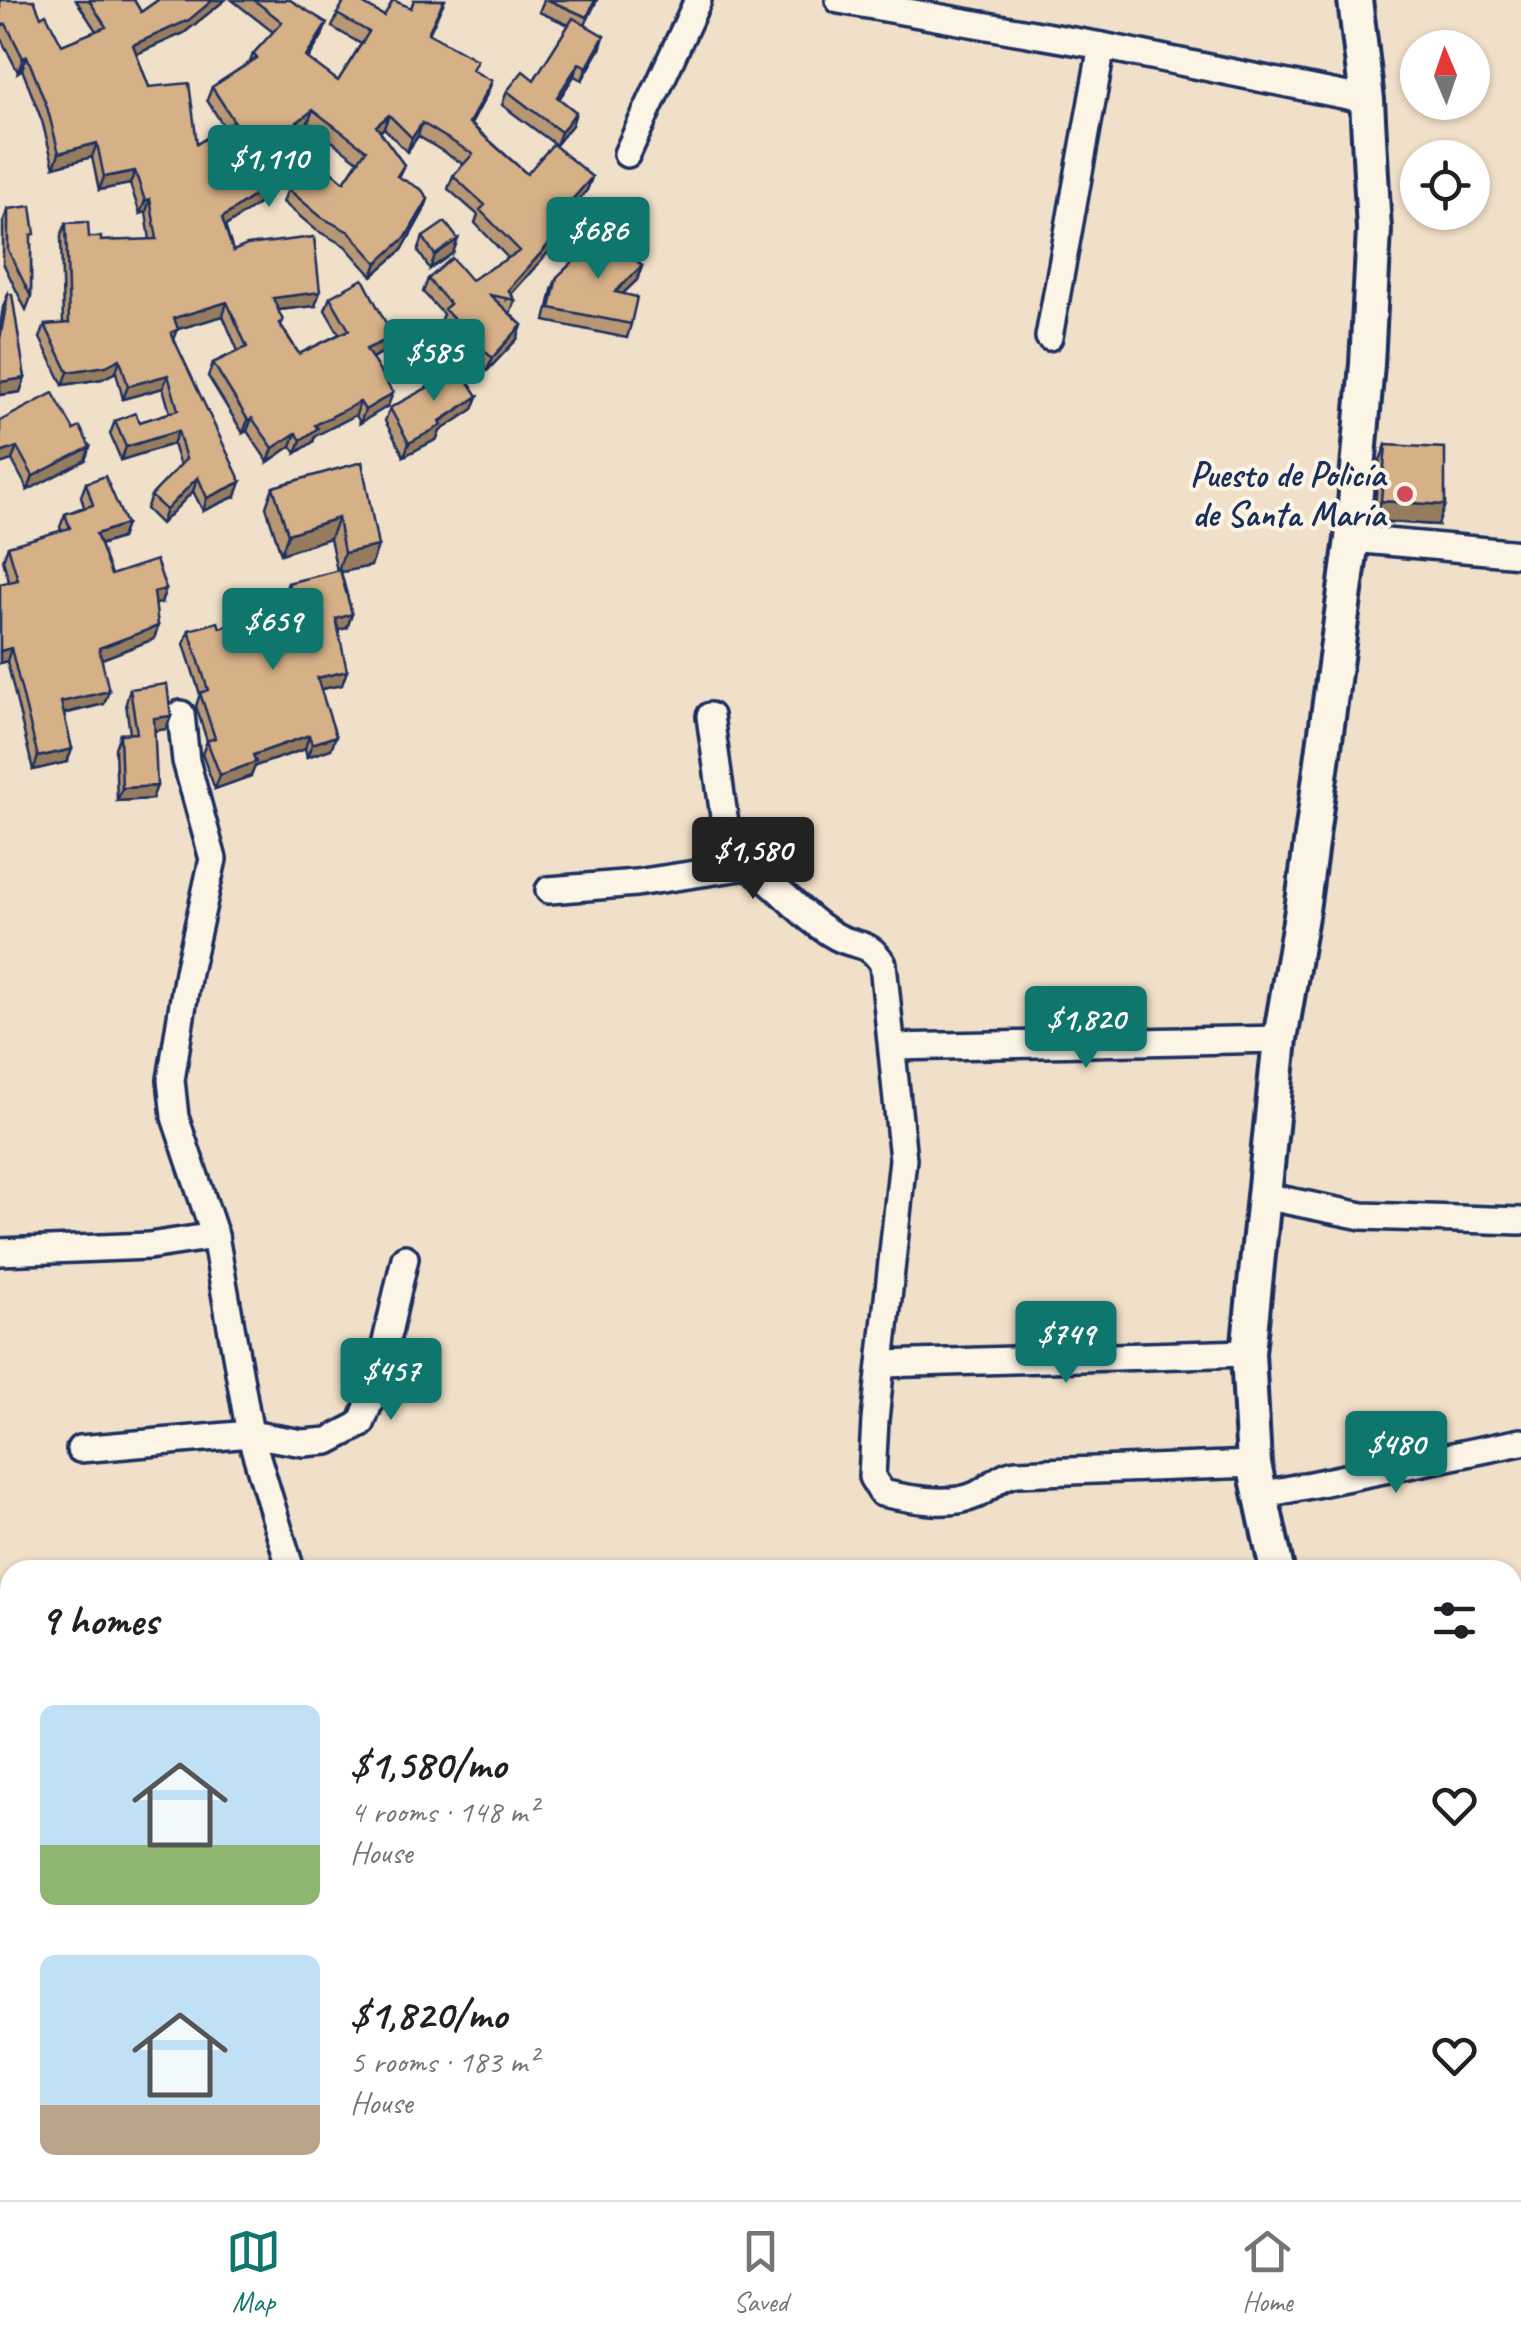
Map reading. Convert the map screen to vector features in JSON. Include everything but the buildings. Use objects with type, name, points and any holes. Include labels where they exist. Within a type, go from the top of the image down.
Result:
[{"type":"street","points":[[626,154],[698,0]]},
{"type":"street","points":[[839,0],[1102,46],[1367,100]]},
{"type":"street","points":[[1275,1560],[1258,1479],[1248,1353],[1280,1039],[1302,910],[1352,539],[1374,246],[1367,100],[1356,0]]},
{"type":"street","points":[[1049,338],[1102,46]]},
{"type":"street","points":[[1352,539],[1521,554]]},
{"type":"street","points":[[181,714],[186,761],[213,859],[188,972],[171,1080],[174,1117],[215,1236],[250,1434],[289,1560]]},
{"type":"street","points":[[710,716],[730,866]]},
{"type":"street","points":[[550,890],[748,866],[771,880],[839,938],[874,950],[883,964],[903,1159],[874,1420],[872,1477],[882,1493],[922,1500],[970,1498],[998,1478],[1017,1472],[1258,1479],[1521,1442]]},
{"type":"street","points":[[892,1047],[1280,1039]]},
{"type":"street","points":[[1264,1196],[1362,1216],[1521,1221]]},
{"type":"street","points":[[0,1252],[150,1246],[215,1236]]},
{"type":"street","points":[[80,1449],[250,1434],[303,1443],[328,1440],[361,1424],[376,1386],[405,1258]]},
{"type":"street","points":[[883,1364],[1248,1353]]},
{"type":"place","name":"Puesto de Policía de Santa María","points":[[1405,494]]}]
